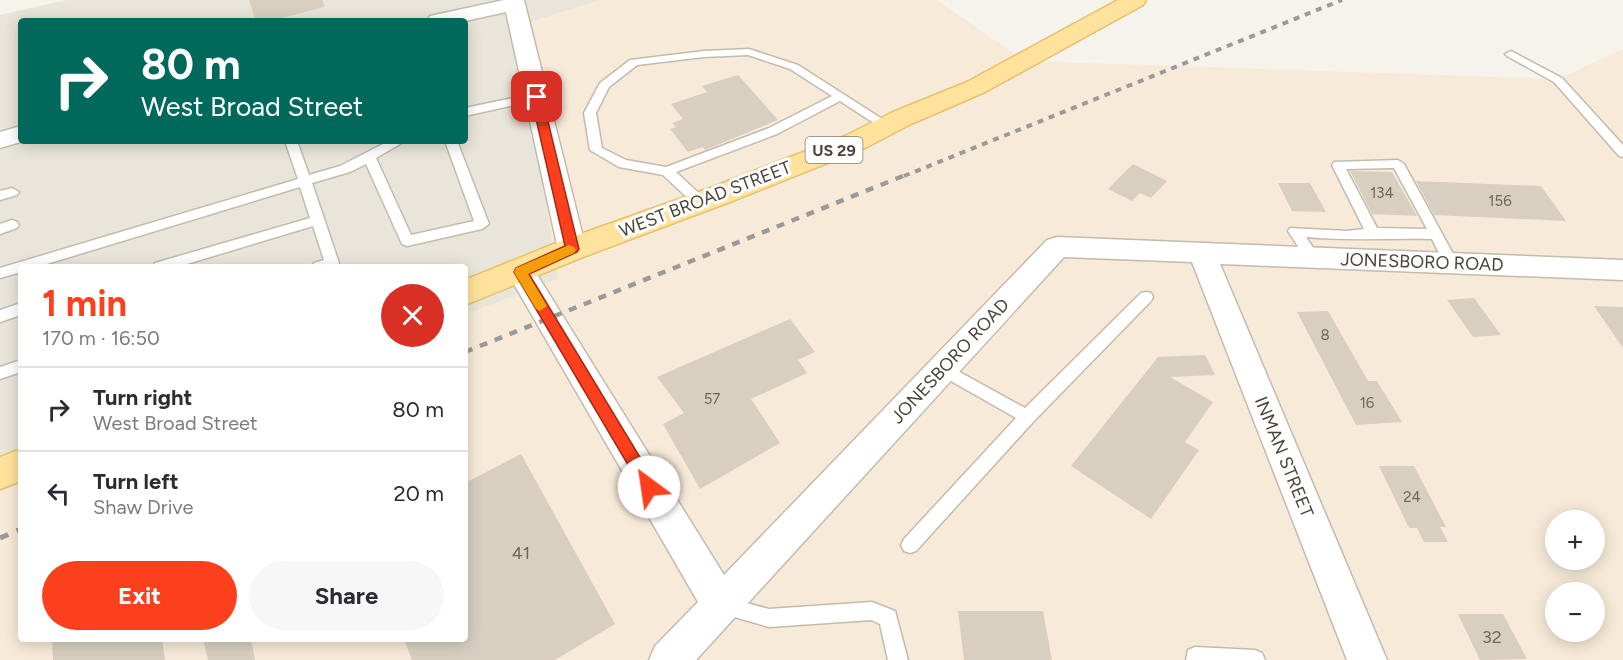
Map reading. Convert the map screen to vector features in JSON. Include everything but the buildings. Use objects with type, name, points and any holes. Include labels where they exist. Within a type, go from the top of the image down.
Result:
[{"type":"main road","name":"WEST BROAD STREET","points":[[468,292],[521,272],[572,249],[855,142],[976,87],[1135,0]]},
{"type":"main road","points":[[0,473],[18,466]]},
{"type":"street","points":[[450,18],[515,2],[572,249]]},
{"type":"street","points":[[0,140],[18,135]]},
{"type":"street","name":"JONESBORO ROAD","points":[[669,660],[1057,247],[1623,270]]},
{"type":"street","name":"INMAN STREET","points":[[1202,253],[1367,660]]},
{"type":"street","points":[[521,272],[721,605]]},
{"type":"lane","points":[[840,97],[772,131],[667,171],[623,164],[596,150],[591,113],[604,85],[634,62],[672,56],[749,52],[794,67],[887,126]]},
{"type":"lane","points":[[1511,54],[1558,80],[1623,153],[1619,161],[1623,165]]},
{"type":"lane","points":[[468,111],[537,97]]},
{"type":"lane","points":[[292,144],[332,263],[329,264]]},
{"type":"lane","points":[[51,262],[345,169],[393,144]]},
{"type":"lane","points":[[369,157],[407,241],[482,224],[452,144]]},
{"type":"lane","points":[[1373,233],[1338,165],[1398,164],[1451,264]]},
{"type":"lane","points":[[667,171],[700,202]]},
{"type":"lane","points":[[170,264],[318,220]]},
{"type":"lane","points":[[1313,258],[1295,231],[1347,236],[1373,233],[1436,234]]},
{"type":"lane","points":[[0,273],[18,269]]},
{"type":"lane","points":[[910,545],[1027,417],[1146,297]]},
{"type":"lane","points":[[0,316],[18,310]]},
{"type":"lane","points":[[0,373],[18,367]]},
{"type":"lane","points":[[942,369],[1027,417]]},
{"type":"lane","points":[[721,605],[769,618],[872,611],[888,618],[898,660]]},
{"type":"lane","points":[[1195,657],[1255,660]]},
{"type":"shaded area","points":[[66,0],[601,0],[518,26],[558,279],[468,314],[468,264],[18,264],[18,485],[0,492],[0,15]]},
{"type":"shaded area","points":[[601,0],[937,0],[1025,61],[1558,79],[1623,49],[1623,660],[0,660],[0,492],[18,485],[18,642],[468,642],[468,314],[558,279],[518,26]]},
{"type":"railway","points":[[904,176],[1342,0]]},
{"type":"railway","points":[[468,351],[908,174]]},
{"type":"railway","points":[[0,538],[18,530]]},
{"type":"slow traffic","points":[[540,306],[521,272],[569,250]]},
{"type":"route","points":[[537,97],[572,249],[521,272],[649,487]]}]
